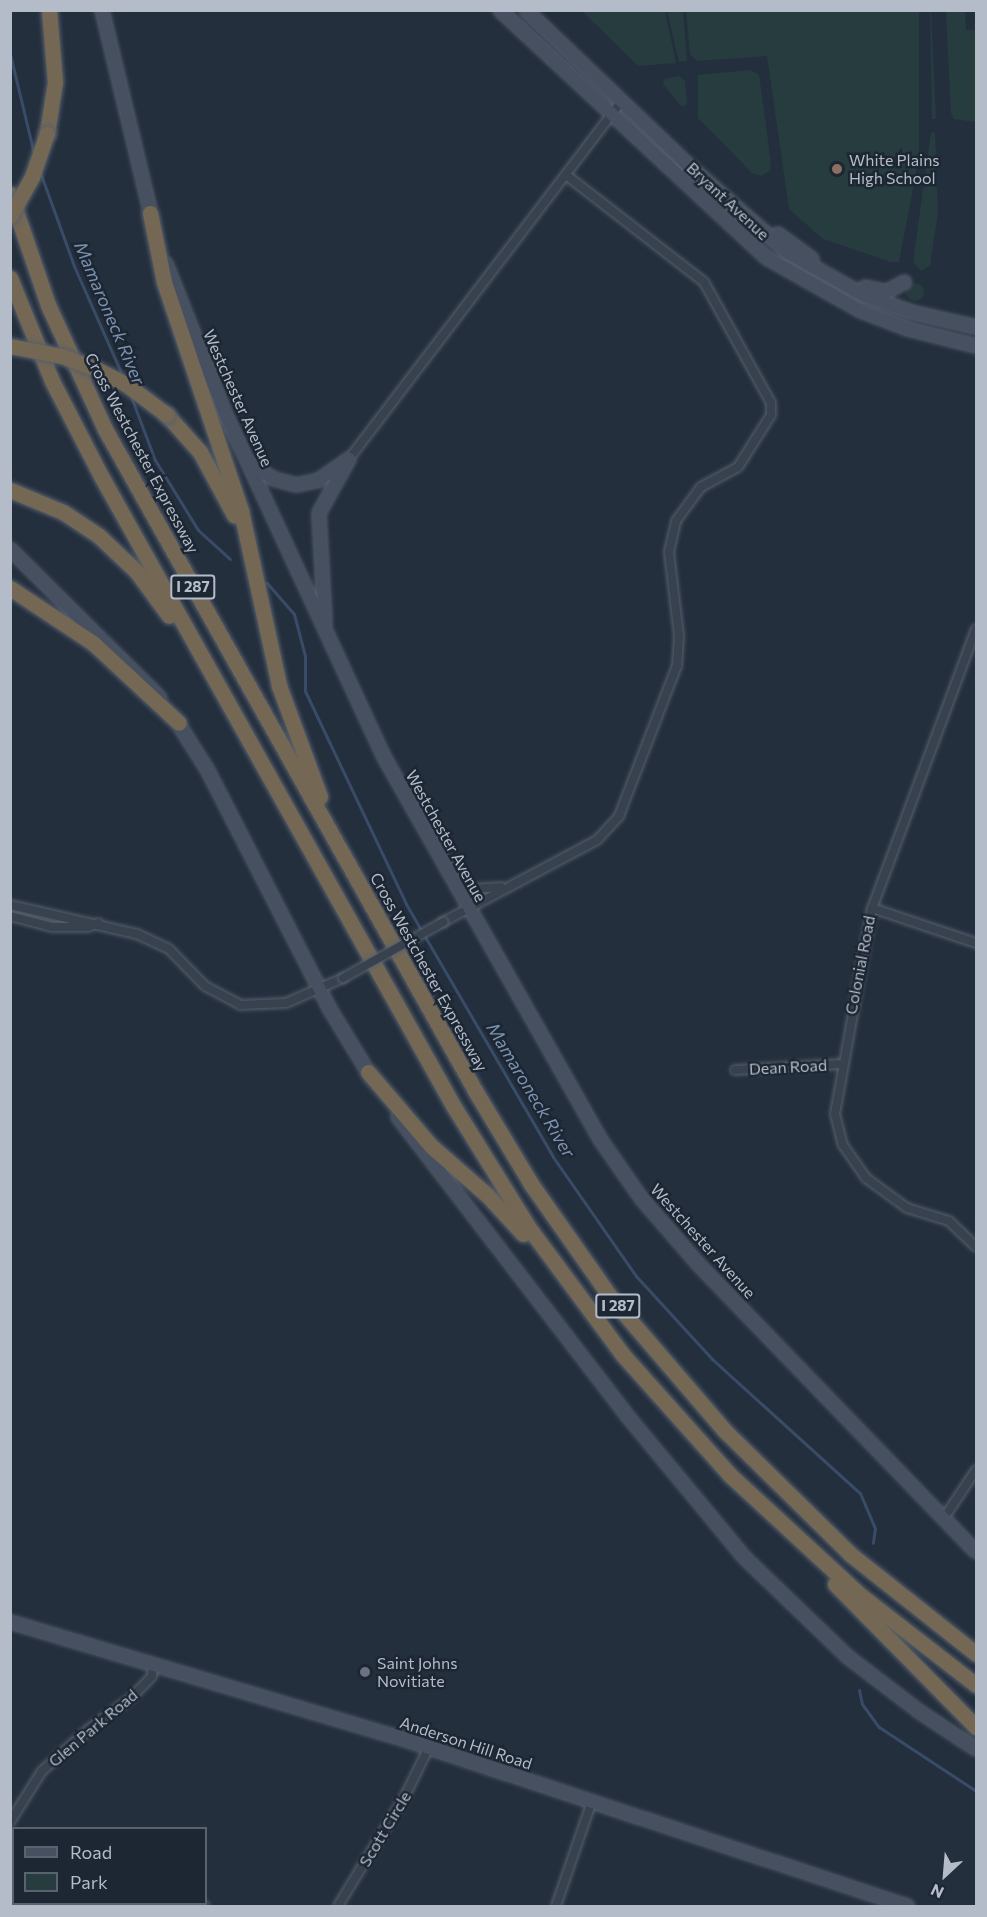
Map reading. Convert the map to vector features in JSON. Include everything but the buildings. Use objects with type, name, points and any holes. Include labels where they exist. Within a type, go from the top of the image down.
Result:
[{"type":"highway","points":[[10,216],[32,177],[47,133],[55,82],[49,10]]},
{"type":"highway","name":"Cross Westchester Expressway","points":[[10,194],[48,305],[94,407],[356,879],[512,1154],[633,1326],[706,1411],[806,1514],[885,1584],[976,1654]]},
{"type":"highway","points":[[150,213],[164,282],[241,511],[261,613]]},
{"type":"highway","name":"I 287","points":[[10,278],[45,364],[84,444],[458,1115],[568,1284],[681,1423],[780,1525],[888,1618],[976,1685]]},
{"type":"highway","points":[[10,346],[54,354],[96,369],[128,385],[167,415],[200,452],[227,499],[292,726],[356,879]]},
{"type":"highway","points":[[10,490],[76,520],[129,563],[222,692]]},
{"type":"highway","points":[[10,588],[88,639],[179,723]]},
{"type":"highway","points":[[368,1072],[431,1146],[492,1200],[568,1284]]},
{"type":"highway","points":[[780,1525],[883,1636],[976,1726]]},
{"type":"main road","name":"Westchester Avenue","points":[[102,10],[150,213],[191,332],[247,462],[384,757],[580,1108],[641,1198],[700,1266],[976,1552]]},
{"type":"main road","name":"Bryant Avenue","points":[[500,10],[740,236],[776,264],[861,311],[908,329],[976,346]]},
{"type":"main road","name":"Bryant Avenue","points":[[526,10],[621,102],[751,222],[803,262],[863,295],[911,312],[976,327]]},
{"type":"main road","points":[[751,222],[872,291],[886,292],[905,282]]},
{"type":"main road","points":[[247,462],[274,480],[296,485],[319,480],[349,459]]},
{"type":"main road","points":[[329,640],[322,600],[318,518],[349,459]]},
{"type":"main road","points":[[10,549],[133,668],[179,723],[207,769],[320,989],[368,1072],[441,1176],[640,1432],[744,1557],[807,1621],[878,1681],[976,1749]]},
{"type":"main road","name":"Anderson Hill Road","points":[[10,1622],[428,1749],[592,1801],[893,1904],[907,1906]]},
{"type":"street","points":[[349,459],[621,102]]},
{"type":"street","points":[[10,905],[98,923],[169,949],[206,986],[240,1005],[273,1006],[343,978],[507,886],[597,840],[619,816],[677,666],[679,636],[669,552],[676,521],[701,486],[738,467],[771,415],[771,403],[704,282],[566,175]]},
{"type":"street","name":"Colonial Road","points":[[976,629],[872,908],[842,1064],[835,1114],[843,1145],[855,1164],[885,1195],[907,1208],[949,1221],[976,1247]]},
{"type":"street","points":[[450,877],[473,889],[507,886]]},
{"type":"street","points":[[872,908],[976,943]]},
{"type":"street","points":[[10,916],[52,927],[88,927],[98,923]]},
{"type":"street","name":"Dean Road","points":[[735,1070],[842,1064]]},
{"type":"street","points":[[944,1518],[976,1470]]},
{"type":"street","name":"Glen Park Road","points":[[10,1822],[42,1771],[89,1729],[131,1698],[152,1676],[153,1665]]},
{"type":"street","name":"Scott Circle","points":[[338,1906],[406,1794],[428,1749]]},
{"type":"street","points":[[557,1906],[592,1801]]},
{"type":"green space","points":[[582,11],[665,11],[676,63],[638,66]]},
{"type":"green space","points":[[667,11],[683,11],[687,61],[679,62]]},
{"type":"green space","points":[[686,11],[919,11],[919,157],[899,262],[891,262],[823,239],[789,209],[767,56],[697,61],[690,54]]},
{"type":"green space","points":[[931,11],[936,119],[932,119]]},
{"type":"green space","points":[[946,11],[965,11],[966,30],[976,30],[976,122],[954,119],[951,113]]},
{"type":"green space","points":[[751,70],[759,75],[771,163],[770,171],[761,176],[752,173],[698,118],[698,75]]},
{"type":"green space","points":[[679,76],[685,81],[687,104],[682,107],[663,84],[664,79]]},
{"type":"green space","points":[[935,132],[938,213],[930,265],[921,271],[913,262],[931,133]]},
{"type":"green space","points":[[911,283],[919,283],[924,288],[922,299],[911,301],[906,296],[906,288]]},
{"type":"waterway","name":"Mamaroneck River","points":[[10,54],[34,154]]},
{"type":"waterway","name":"Mamaroneck River","points":[[40,172],[74,266],[123,377]]},
{"type":"waterway","name":"Mamaroneck River","points":[[130,394],[155,460],[198,530],[230,559]]},
{"type":"waterway","name":"Mamaroneck River","points":[[267,583],[294,614],[305,656],[305,691],[406,904],[553,1157],[636,1276],[712,1359],[860,1493],[875,1528],[873,1543]]},
{"type":"waterway","name":"Mamaroneck River","points":[[859,1690],[862,1704],[879,1727],[976,1791]]},
{"type":"place","name":"White Plains High School","points":[[837,169]]},
{"type":"place","name":"Saint Johns Novitiate","points":[[365,1672]]}]
